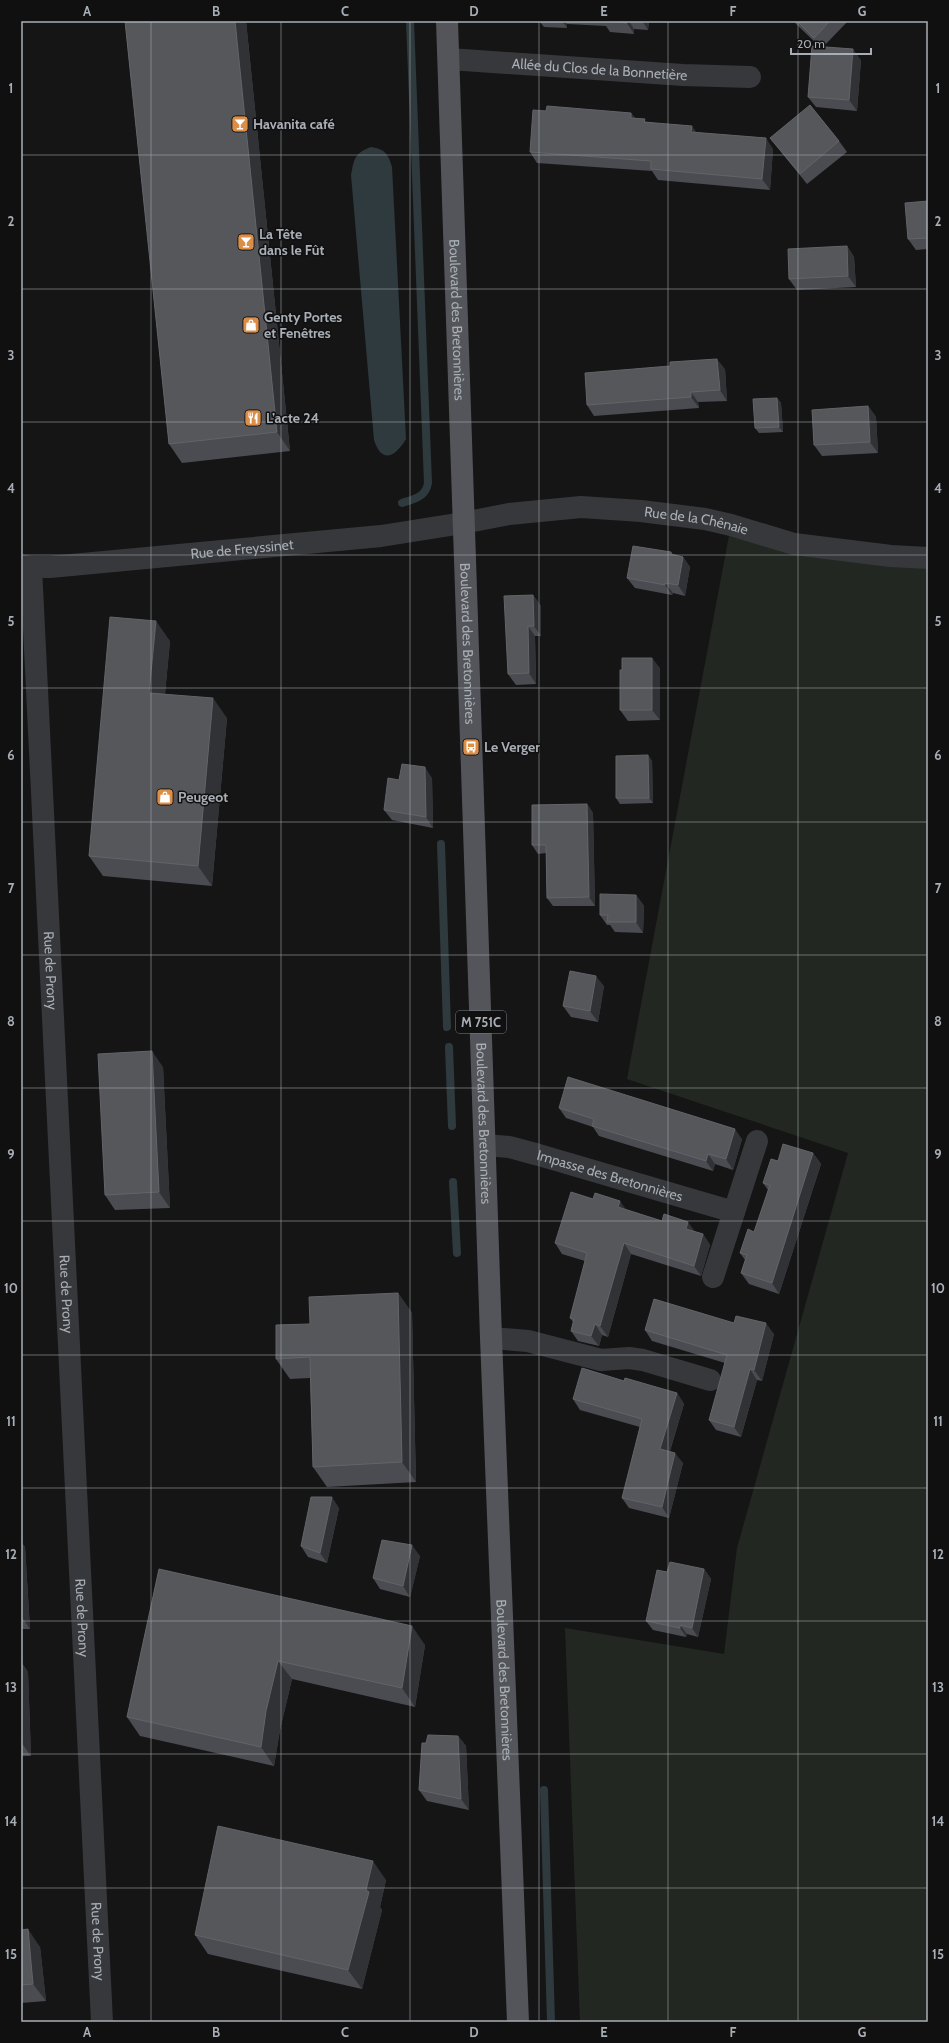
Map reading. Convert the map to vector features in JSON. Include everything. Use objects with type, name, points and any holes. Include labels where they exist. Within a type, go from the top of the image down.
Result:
[{"type":"main road","name":"Boulevard des Bretonnières","points":[[447,21],[491,1338],[518,2022]]},
{"type":"street","name":"Allée du Clos de la Bonnetière","points":[[449,59],[683,75],[750,77]]},
{"type":"street","name":"Rue de la Chênaie","points":[[463,523],[509,514],[581,507],[642,511],[705,519],[731,525],[794,544],[891,556],[928,558]]},
{"type":"street","name":"Rue de Freyssinet","points":[[26,566],[50,567],[381,536],[463,523]]},
{"type":"street","name":"Rue de Prony","points":[[26,566],[102,2022]]},
{"type":"street","points":[[713,1277],[756,1141]]},
{"type":"street","name":"Impasse des Bretonnières","points":[[485,1144],[509,1147],[539,1155],[734,1212]]},
{"type":"street","points":[[491,1338],[528,1341],[601,1360],[629,1358],[643,1360],[710,1380]]},
{"type":"shaded area","points":[[371,147],[383,151],[389,159],[392,167],[406,439],[398,450],[389,455],[381,453],[374,440],[351,175],[354,160],[358,154]]},
{"type":"shaded area","points":[[731,525],[928,558],[928,2022],[580,2022],[565,1628],[724,1654],[737,1548],[848,1153],[627,1079]]},
{"type":"building","points":[[125,21],[235,21],[277,432],[169,444]]},
{"type":"building","points":[[603,21],[627,21],[627,23]]},
{"type":"building","points":[[797,21],[830,21],[814,38]]},
{"type":"building","points":[[812,46],[853,49],[849,100],[808,97]]},
{"type":"building","points":[[810,105],[839,141],[800,174],[770,138]]},
{"type":"building","points":[[547,106],[631,113],[631,118],[645,119],[644,122],[692,126],[691,132],[766,138],[762,179],[651,169],[651,161],[530,152],[533,110],[546,111]]},
{"type":"building","points":[[928,201],[928,238],[908,239],[905,203]]},
{"type":"building","points":[[847,246],[848,276],[789,279],[788,249]]},
{"type":"building","points":[[717,359],[720,390],[691,392],[691,397],[587,405],[585,373],[670,366],[670,362]]},
{"type":"building","points":[[777,398],[779,427],[755,428],[753,399]]},
{"type":"building","points":[[868,406],[870,442],[814,445],[812,410]]},
{"type":"building","points":[[633,546],[671,552],[671,554],[683,557],[678,585],[665,583],[665,585],[627,578]]},
{"type":"building","points":[[533,595],[534,626],[528,626],[529,673],[508,674],[504,596]]},
{"type":"building","name":"Peugeot","points":[[110,617],[156,621],[149,693],[213,698],[198,866],[89,856]]},
{"type":"building","points":[[622,658],[652,658],[652,710],[620,710],[620,670],[622,670]]},
{"type":"building","points":[[648,755],[649,798],[616,798],[616,756]]},
{"type":"building","points":[[402,764],[425,767],[426,817],[384,810],[388,778],[399,780]]},
{"type":"building","points":[[587,804],[589,897],[547,898],[546,845],[532,845],[532,805]]},
{"type":"building","points":[[600,894],[636,895],[636,922],[607,922],[608,915],[600,915]]},
{"type":"building","points":[[570,971],[596,976],[590,1011],[563,1006]]},
{"type":"building","points":[[152,1051],[159,1192],[105,1195],[98,1054]]},
{"type":"building","points":[[568,1077],[735,1129],[726,1159],[708,1154],[706,1161],[592,1126],[594,1119],[559,1108]]},
{"type":"building","points":[[783,1144],[813,1153],[772,1283],[741,1273],[747,1255],[740,1253],[748,1229],[754,1232],[770,1185],[763,1183],[771,1159],[778,1161]]},
{"type":"building","points":[[571,1192],[593,1199],[595,1193],[620,1201],[618,1207],[662,1221],[664,1214],[688,1222],[686,1229],[703,1234],[694,1266],[624,1243],[600,1326],[595,1324],[591,1336],[571,1331],[574,1319],[570,1318],[587,1253],[555,1243]]},
{"type":"building","points":[[398,1293],[402,1462],[313,1467],[310,1357],[276,1359],[276,1325],[310,1324],[309,1297]]},
{"type":"building","points":[[654,1299],[734,1323],[736,1316],[766,1323],[754,1370],[750,1369],[734,1427],[709,1420],[727,1355],[645,1330]]},
{"type":"building","points":[[582,1368],[624,1381],[625,1378],[677,1393],[660,1449],[675,1453],[662,1507],[622,1498],[642,1419],[573,1399]]},
{"type":"building","points":[[311,1497],[332,1497],[320,1553],[301,1546]]},
{"type":"building","points":[[382,1540],[412,1545],[403,1586],[373,1578]]},
{"type":"building","points":[[670,1562],[704,1569],[692,1628],[680,1625],[680,1628],[646,1621],[657,1570],[667,1572]]},
{"type":"building","points":[[159,1569],[412,1626],[402,1688],[278,1661],[266,1711],[261,1747],[127,1717]]},
{"type":"building","points":[[428,1735],[458,1736],[461,1799],[419,1790],[422,1743],[426,1743]]},
{"type":"building","points":[[218,1826],[373,1861],[366,1890],[369,1892],[348,1970],[195,1935]]},
{"type":"building","points":[[28,1929],[33,1984],[21,1985],[21,1930]]},
{"type":"waterway","points":[[402,503],[419,497],[427,488],[428,483],[410,21]]},
{"type":"waterway","points":[[441,844],[447,1027]]},
{"type":"waterway","points":[[449,1047],[452,1126]]},
{"type":"waterway","points":[[453,1182],[457,1253]]},
{"type":"waterway","points":[[544,1790],[551,2022]]},
{"type":"place","name":"Havanita café","points":[[240,124]]},
{"type":"place","name":"La Tête dans le Fût","points":[[246,242]]},
{"type":"place","name":"Genty Portes et Fenêtres","points":[[251,325]]},
{"type":"place","name":"L’acte 24","points":[[253,418]]},
{"type":"place","name":"Le Verger","points":[[471,747]]},
{"type":"place","name":"Peugeot","points":[[165,797]]}]
